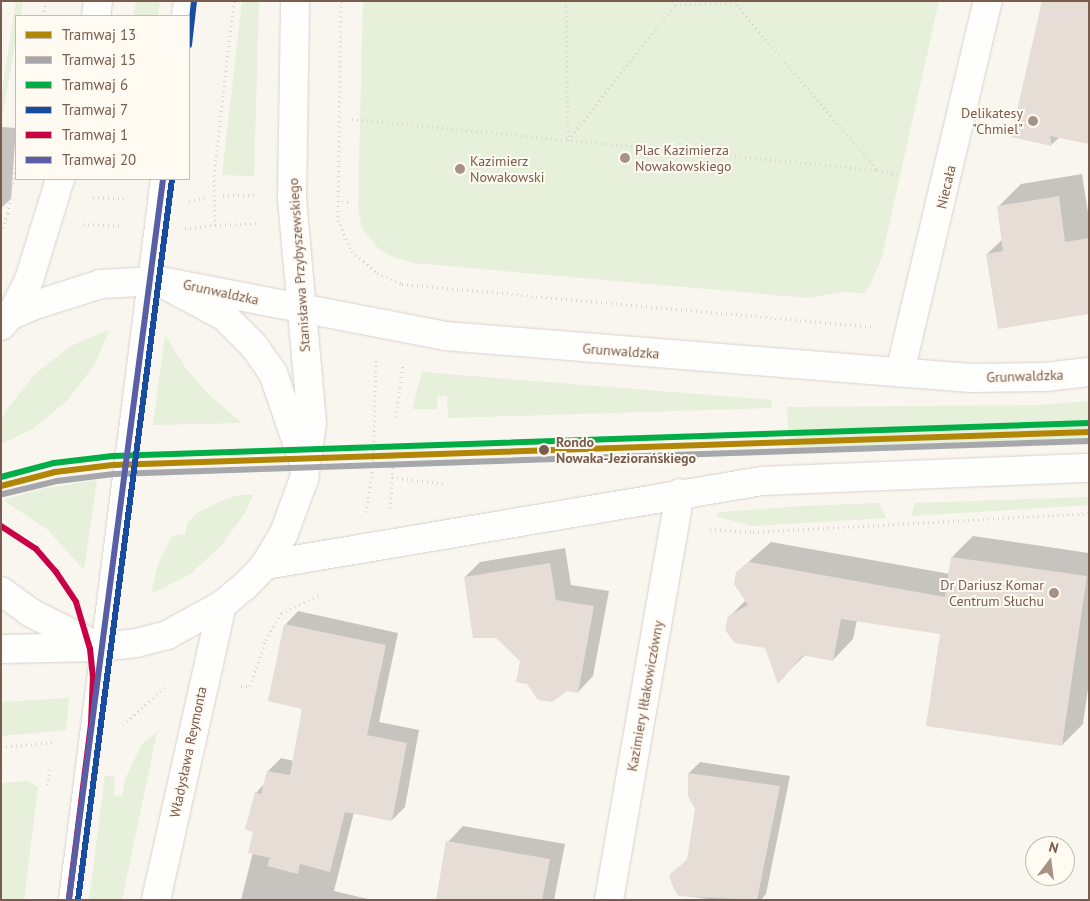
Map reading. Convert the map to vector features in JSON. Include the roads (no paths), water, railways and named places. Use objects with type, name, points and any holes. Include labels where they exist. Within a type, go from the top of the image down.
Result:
[{"type":"street","points":[[96,15],[98,1]]},
{"type":"street","name":"Stanisława Przybyszewskiego","points":[[265,565],[298,503],[307,469],[312,423],[294,226],[295,1]]},
{"type":"street","name":"Niecała","points":[[900,372],[988,1]]},
{"type":"street","points":[[4,323],[29,280],[60,180]]},
{"type":"street","points":[[154,281],[225,317],[254,346],[273,373],[307,469]]},
{"type":"street","name":"Grunwaldzka","points":[[4,323],[101,284],[154,281],[191,284],[302,310],[445,336],[600,350],[988,378],[1089,372]]},
{"type":"street","points":[[1,649],[99,647],[136,643],[167,635],[222,605],[265,565],[680,493],[762,481],[1089,468]]},
{"type":"street","name":"Kazimiery Iłłakowiczówny","points":[[609,900],[680,493]]},
{"type":"street","points":[[1,591],[30,613],[99,647]]},
{"type":"street","name":"Władysława Reymonta","points":[[156,900],[222,605]]},
{"type":"lane","points":[[181,15],[183,1]]},
{"type":"lane","points":[[68,900],[99,647],[154,281],[154,227],[160,180]]},
{"type":"tram line","name":"7","points":[[190,36],[194,1]]},
{"type":"tram line","name":"20","points":[[69,899],[163,180]]},
{"type":"tram line","name":"7","points":[[78,900],[172,180]]},
{"type":"tram line","name":"6","points":[[1,477],[54,463],[113,456],[1089,423]]},
{"type":"tram line","name":"13","points":[[1,486],[55,472],[113,465],[1089,432]]},
{"type":"tram line","name":"15","points":[[3,494],[57,481],[114,474],[1089,441]]},
{"type":"tram line","name":"1","points":[[1,526],[36,549],[56,572],[76,602],[90,649],[93,676],[91,724],[69,899]]},
{"type":"place","name":"Delikatesy \"Chmiel\"","points":[[1033,121]]},
{"type":"place","name":"Plac Kazimierza Nowakowskiego","points":[[625,158]]},
{"type":"place","name":"Kazimierz Nowakowski","points":[[460,169]]},
{"type":"place","name":"Rondo Nowaka-Jeziorańskiego","points":[[544,450]]},
{"type":"place","name":"Dr Dariusz Komar Centrum Słuchu","points":[[1054,593]]}]
